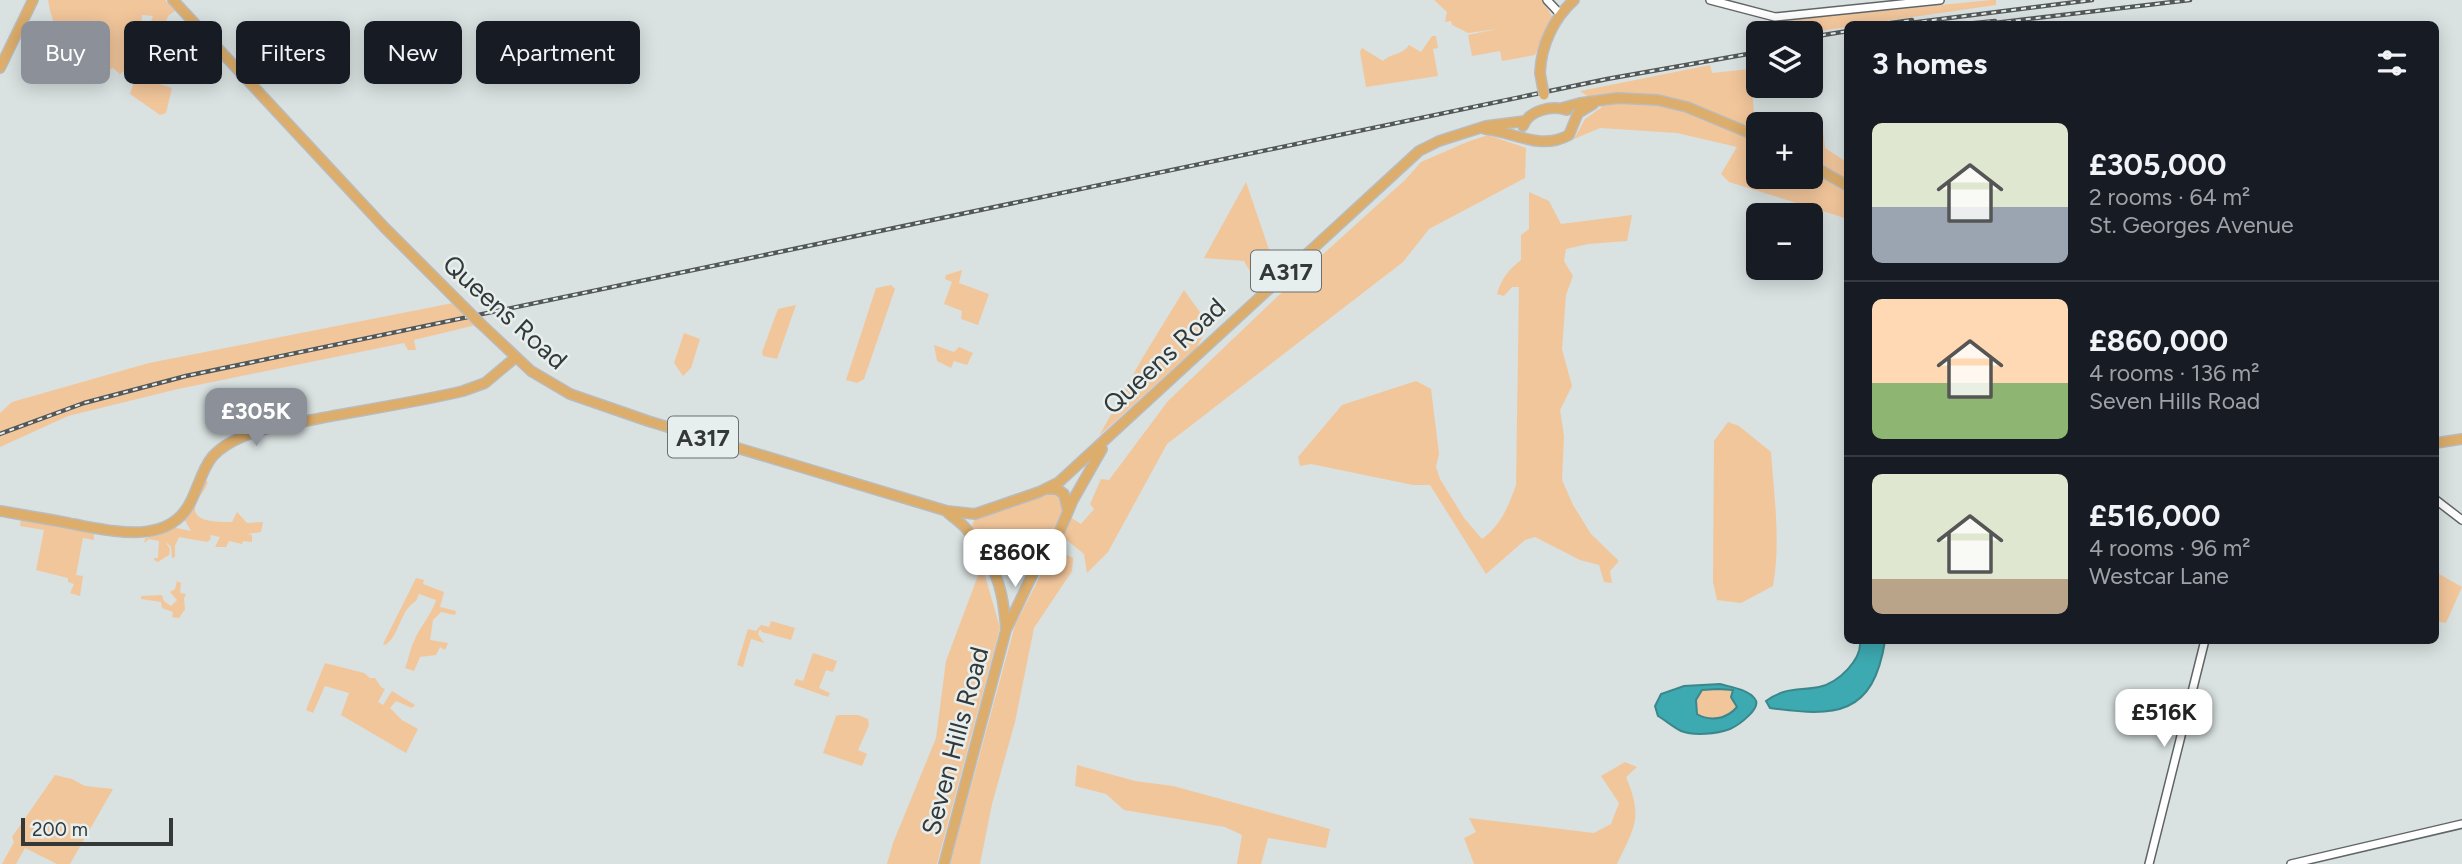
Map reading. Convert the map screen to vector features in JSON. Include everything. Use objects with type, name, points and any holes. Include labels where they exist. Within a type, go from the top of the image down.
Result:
[{"type":"main road","points":[[0,68],[33,0]]},
{"type":"main road","name":"Queens Road","points":[[173,0],[385,228],[531,371],[554,386],[604,406],[947,512]]},
{"type":"main road","points":[[1574,0],[1564,10],[1548,36],[1541,60],[1544,96],[1542,105],[1525,121],[1522,131],[1527,138],[1547,142],[1563,138],[1573,129],[1574,120],[1581,110],[1597,102]]},
{"type":"main road","points":[[1562,15],[1567,15],[1583,0]]},
{"type":"main road","points":[[1544,96],[1559,108],[1570,112],[1574,120]]},
{"type":"main road","points":[[1535,113],[1580,103],[1629,97],[1665,101],[1687,107],[1746,132]]},
{"type":"main road","name":"Queens Road","points":[[1068,511],[1089,463],[1108,438],[1403,163],[1428,146],[1480,129],[1525,121]]},
{"type":"main road","name":"Queens Road","points":[[1480,129],[1527,138]]},
{"type":"main road","points":[[1823,172],[1844,184]]},
{"type":"main road","points":[[0,511],[122,532],[152,531],[167,526],[182,514],[192,500],[205,464],[234,440],[278,427],[463,391],[485,383],[516,357]]},
{"type":"main road","points":[[2439,443],[2462,439]]},
{"type":"main road","name":"Queens Road","points":[[1046,489],[1089,463]]},
{"type":"main road","points":[[1046,489],[1057,489],[1064,494],[1068,511]]},
{"type":"main road","name":"A317","points":[[947,512],[975,514],[1046,489]]},
{"type":"main road","name":"A317","points":[[1038,563],[1055,542],[1068,511]]},
{"type":"main road","name":"A317","points":[[947,512],[969,532],[988,561]]},
{"type":"main road","points":[[969,532],[970,521],[975,514]]},
{"type":"main road","points":[[988,561],[1008,569],[1038,563]]},
{"type":"main road","name":"Seven Hills Road","points":[[988,561],[993,568],[1004,604],[1006,630]]},
{"type":"main road","name":"Seven Hills Road","points":[[944,864],[1006,630],[1038,563]]},
{"type":"street","points":[[1547,0],[1562,15]]},
{"type":"street","points":[[1710,0],[1775,17],[1940,0]]},
{"type":"street","points":[[2439,502],[2462,520]]},
{"type":"street","points":[[2149,864],[2204,644]]},
{"type":"street","points":[[2291,864],[2462,824]]},
{"type":"shaded area","points":[[48,0],[165,0],[175,11],[166,21],[151,21],[153,16],[142,15],[141,21],[124,21],[124,71],[120,74],[113,68],[110,70],[110,21],[54,21]]},
{"type":"shaded area","points":[[1434,0],[1542,0],[1553,18],[1535,55],[1502,61],[1500,51],[1472,56],[1468,35],[1497,29],[1468,33],[1452,25],[1451,21],[1445,22],[1447,12]]},
{"type":"shaded area","points":[[1996,0],[1996,5],[1885,21],[1844,21],[1844,28],[1823,30],[1823,21],[1781,21]]},
{"type":"shaded area","points":[[1432,36],[1436,36],[1438,48],[1433,49],[1438,76],[1366,87],[1360,52],[1362,48],[1383,61],[1404,51],[1409,45],[1421,52]]},
{"type":"shaded area","points":[[1710,65],[1712,73],[1746,69],[1746,98],[1753,98],[1754,112],[1746,112],[1746,187],[1729,182],[1721,174],[1737,147],[1677,133],[1600,128],[1574,139],[1585,119],[1602,107],[1580,91]]},
{"type":"shaded area","points":[[133,84],[159,84],[172,88],[166,113],[160,115],[130,94]]},
{"type":"shaded area","points":[[1823,130],[1825,148],[1844,160],[1844,218],[1823,211],[1823,203],[1797,203],[1752,189],[1823,189]]},
{"type":"shaded area","points":[[1488,135],[1526,148],[1525,178],[1429,229],[1403,262],[1167,444],[1108,552],[1087,573],[1084,554],[1063,537],[1070,517],[1081,524],[1094,509],[1090,504],[1101,479],[1109,480],[1168,401],[1421,162]]},
{"type":"shaded area","points":[[1246,182],[1277,273],[1259,287],[1244,261],[1204,258]]},
{"type":"shaded area","points":[[1529,192],[1549,201],[1561,224],[1632,215],[1627,241],[1566,249],[1564,261],[1573,276],[1566,295],[1562,349],[1572,386],[1560,410],[1564,436],[1562,480],[1573,505],[1591,534],[1619,561],[1610,571],[1612,583],[1604,582],[1599,565],[1580,560],[1535,537],[1525,540],[1486,574],[1430,485],[1413,485],[1311,464],[1300,466],[1298,457],[1342,405],[1416,381],[1431,389],[1439,454],[1436,467],[1440,479],[1464,518],[1482,539],[1494,528],[1507,508],[1516,485],[1519,287],[1512,287],[1504,296],[1497,294],[1506,275],[1521,260],[1521,235],[1529,229]]},
{"type":"shaded area","points":[[962,270],[959,283],[989,294],[978,325],[961,319],[962,311],[944,304],[952,282],[945,279],[946,275]]},
{"type":"shaded area","points":[[891,285],[895,289],[864,379],[857,383],[846,380],[876,288]]},
{"type":"shaded area","points":[[1184,290],[1209,325],[1197,347],[1099,436],[1143,357]]},
{"type":"shaded area","points":[[453,303],[476,325],[414,340],[416,350],[408,350],[404,343],[178,389],[68,416],[0,447],[0,413],[12,402],[149,363]]},
{"type":"shaded area","points":[[796,305],[777,359],[763,356],[762,352],[778,309]]},
{"type":"shaded area","points":[[684,333],[700,339],[691,368],[683,376],[674,363]]},
{"type":"shaded area","points":[[934,345],[954,352],[959,347],[973,353],[967,365],[954,361],[951,368],[937,361]]},
{"type":"shaded area","points":[[1728,422],[1739,426],[1771,452],[1775,502],[1777,536],[1773,586],[1741,603],[1717,600],[1713,582],[1714,441]]},
{"type":"shaded area","points":[[200,478],[208,482],[196,505],[198,516],[210,521],[232,522],[237,512],[247,523],[263,522],[261,532],[247,534],[252,535],[252,542],[243,541],[242,544],[229,541],[226,547],[215,547],[220,537],[210,535],[211,539],[207,542],[179,537],[175,546],[175,557],[172,558],[171,547],[165,541],[170,549],[169,555],[158,562],[154,560],[158,558],[159,541],[149,539],[144,543],[145,539],[172,527],[191,531],[183,517]]},
{"type":"shaded area","points":[[1049,493],[1063,499],[1062,514],[1048,540],[1032,557],[1013,563],[1003,562],[993,556],[973,533],[971,528],[976,516]]},
{"type":"shaded area","points":[[21,518],[94,531],[94,540],[83,538],[76,575],[83,576],[80,596],[70,593],[74,584],[68,582],[68,578],[36,570],[44,530],[20,526]]},
{"type":"shaded area","points":[[1054,549],[1073,558],[1072,571],[1034,628],[1015,722],[992,804],[980,864],[950,864],[1015,625]]},
{"type":"shaded area","points":[[982,565],[1000,628],[937,864],[887,864],[936,738],[946,661]]},
{"type":"shaded area","points":[[2439,574],[2462,587],[2446,623],[2439,622]]},
{"type":"shaded area","points":[[416,578],[424,580],[423,584],[444,592],[440,607],[456,611],[455,615],[441,612],[433,620],[430,640],[448,643],[445,650],[440,647],[436,655],[420,657],[414,671],[405,668],[411,647],[436,600],[419,594],[406,611],[394,636],[383,644]]},
{"type":"shaded area","points":[[177,581],[181,583],[180,593],[186,594],[185,609],[179,618],[172,617],[173,612],[162,608],[161,602],[141,599],[141,596],[162,595],[164,601],[171,606],[177,600],[170,592],[175,589]]},
{"type":"shaded area","points":[[771,621],[795,628],[791,640],[762,632],[760,629],[758,634],[764,643],[751,639],[743,667],[737,665],[748,629],[756,631],[761,625],[769,627]]},
{"type":"shaded area","points":[[813,653],[837,661],[833,672],[826,670],[819,688],[830,693],[828,697],[794,685],[796,679],[803,681]]},
{"type":"shaded area","points":[[325,663],[375,678],[385,689],[378,702],[383,705],[392,691],[415,705],[412,708],[396,701],[390,708],[402,720],[418,729],[406,753],[341,715],[349,693],[325,686],[313,713],[306,710]]},
{"type":"shaded area","points":[[1702,690],[1733,690],[1738,707],[1719,718],[1697,714],[1696,700]]},
{"type":"shaded area","points":[[858,715],[868,719],[869,725],[858,750],[867,754],[862,766],[823,753],[836,716]]},
{"type":"shaded area","points":[[1625,762],[1637,767],[1626,777],[1634,802],[1635,822],[1617,864],[1474,864],[1464,838],[1476,832],[1469,818],[1594,833],[1611,824],[1619,803],[1601,776]]},
{"type":"shaded area","points":[[1077,765],[1135,781],[1173,786],[1330,829],[1326,848],[1268,838],[1261,864],[1237,864],[1242,835],[1225,827],[1124,810],[1106,794],[1075,786]]},
{"type":"shaded area","points":[[55,775],[85,786],[113,789],[70,864],[57,864],[25,848],[16,864],[2,864],[14,842],[12,837]]},
{"type":"water","points":[[1860,644],[1884,644],[1879,666],[1861,698],[1832,711],[1770,708],[1766,701],[1779,693],[1819,687],[1834,681],[1853,663]]},
{"type":"water","points":[[1720,684],[1739,689],[1755,699],[1755,707],[1744,720],[1725,731],[1686,733],[1658,716],[1655,706],[1661,694],[1684,686]],"holes":[[[1702,690],[1733,690],[1731,697],[1737,707],[1728,714],[1713,718],[1697,714],[1696,700]]]},
{"type":"railway","points":[[1926,21],[2092,0]]},
{"type":"railway","points":[[2012,21],[2190,0]]},
{"type":"railway","points":[[1905,21],[1912,20]]},
{"type":"railway","points":[[1823,35],[1844,32]]},
{"type":"railway","points":[[0,434],[84,403],[186,376],[1607,79],[1746,54]]}]
